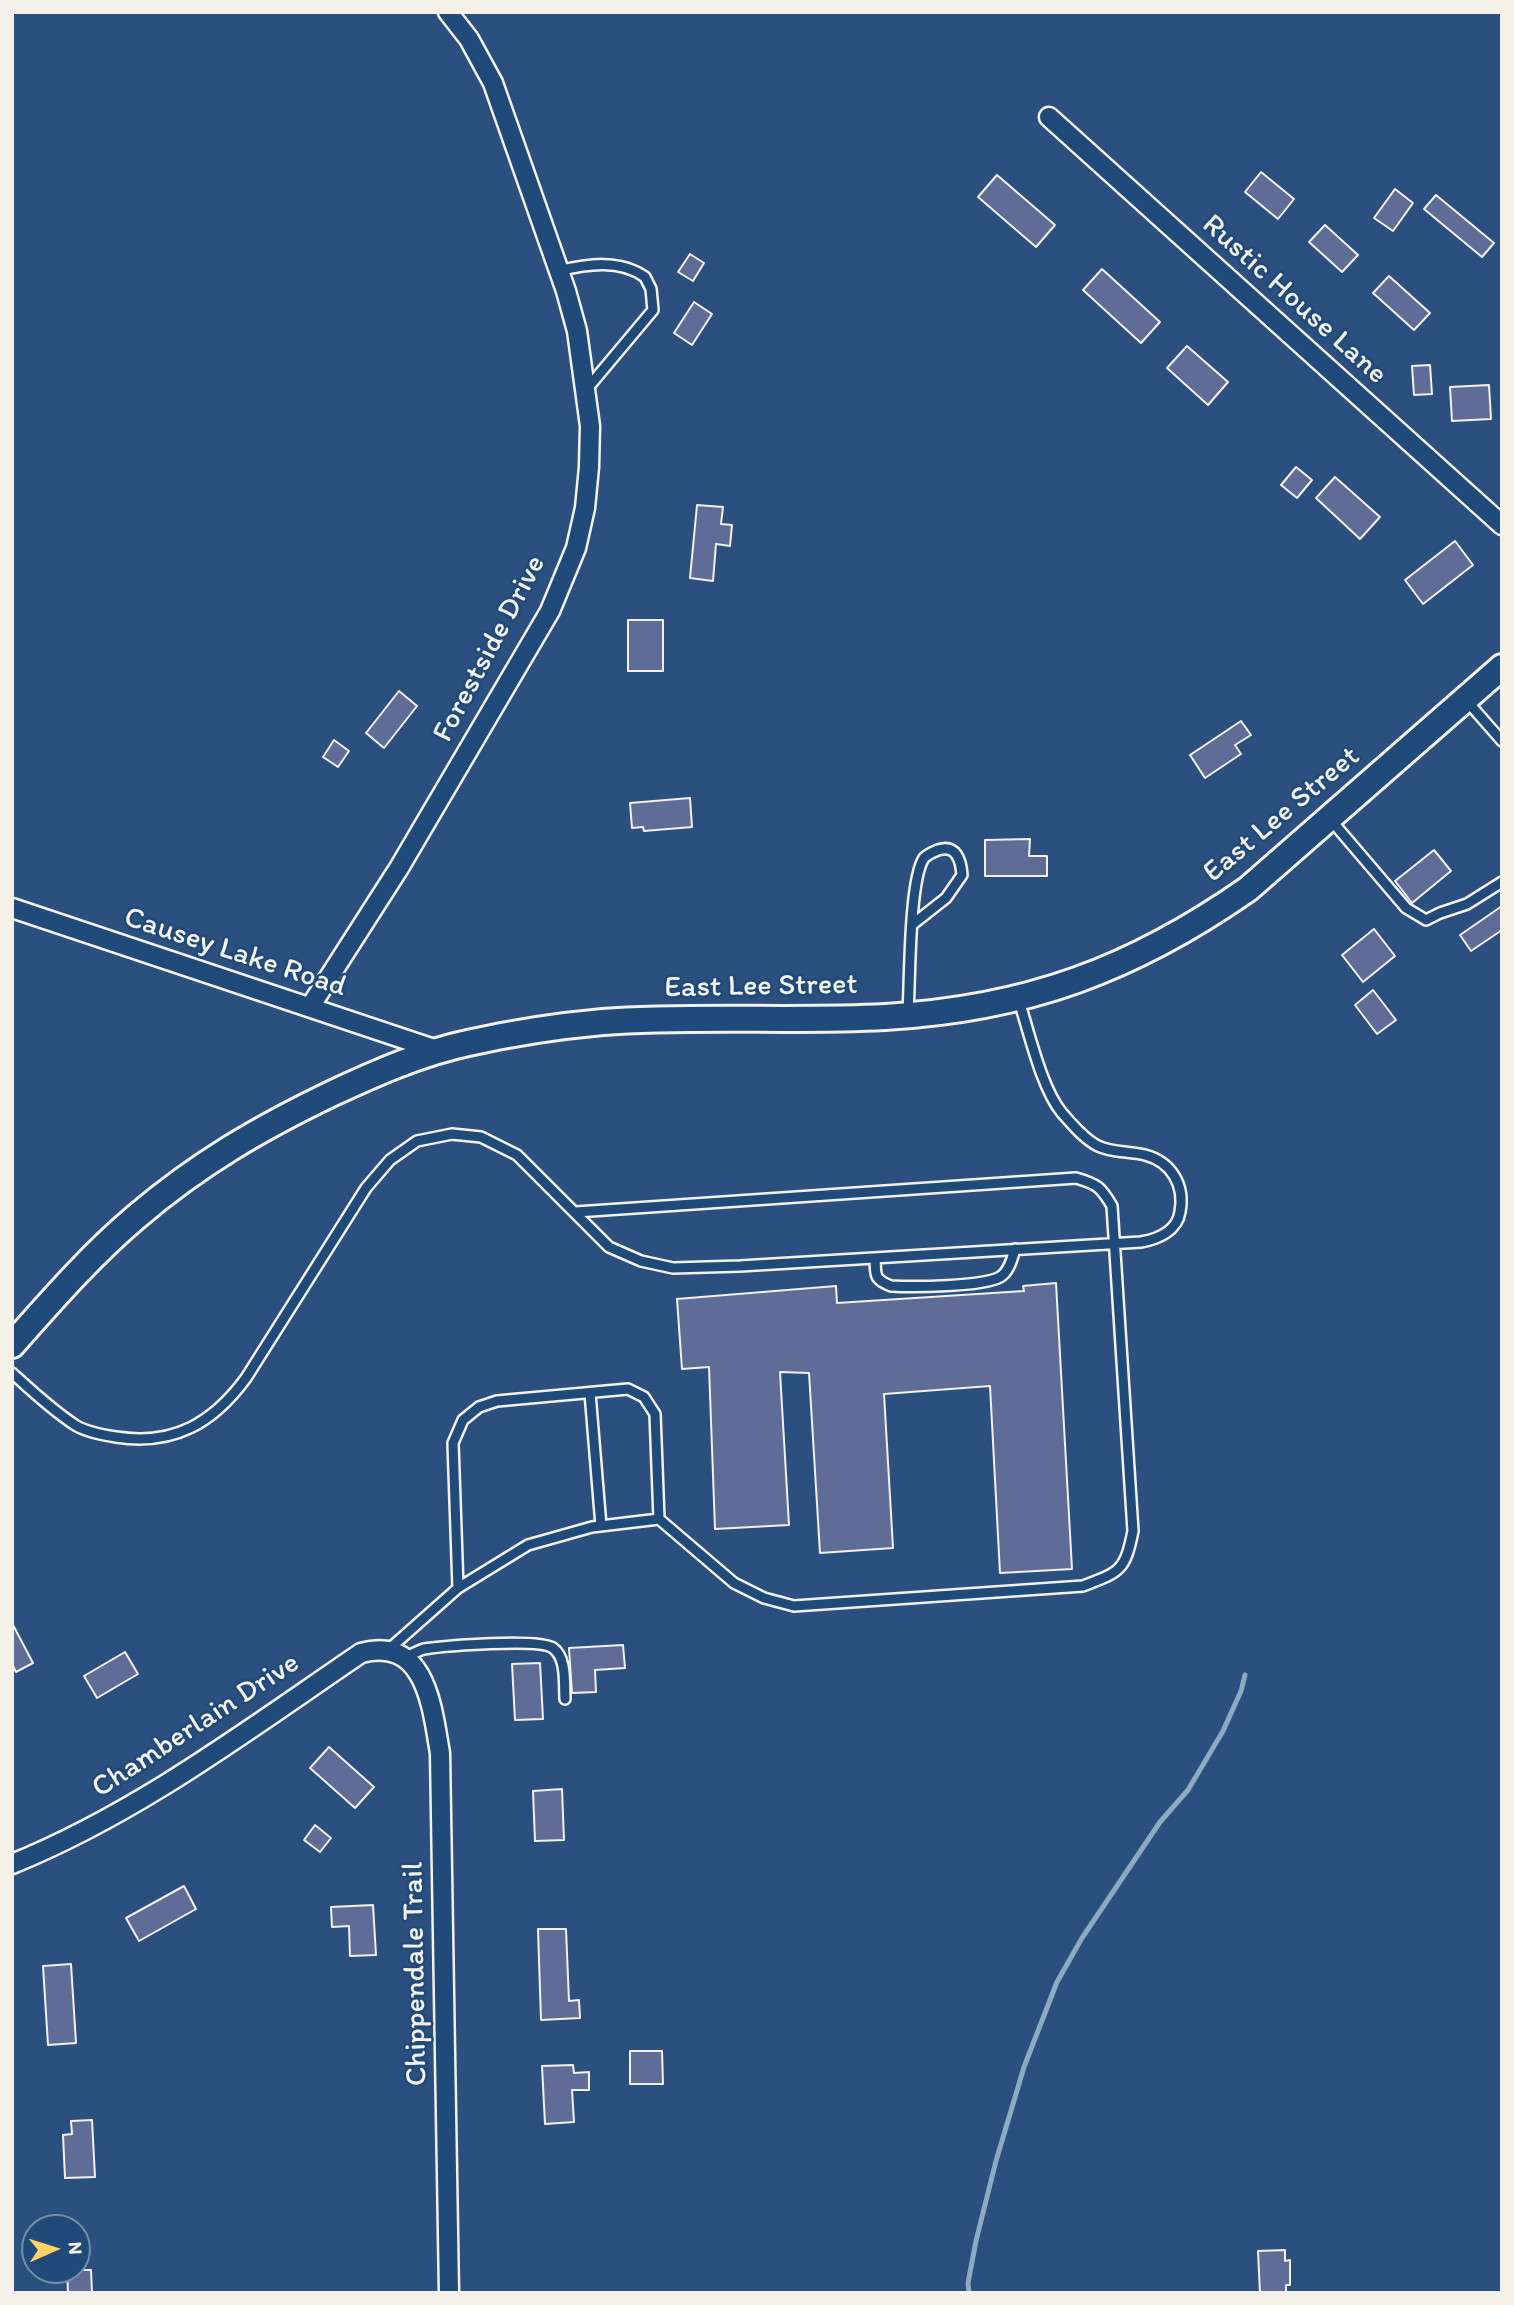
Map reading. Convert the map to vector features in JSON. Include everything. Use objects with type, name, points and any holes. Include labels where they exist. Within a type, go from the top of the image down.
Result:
[{"type":"street","name":"Forestside Drive","points":[[310,1007],[399,868],[550,611],[576,548],[585,508],[590,440],[577,331],[559,271],[493,83],[468,39],[448,12]]},
{"type":"street","name":"Rustic House Lane","points":[[1049,117],[1502,525]]},
{"type":"street","name":"East Lee Street","points":[[12,1345],[103,1246],[138,1215],[211,1159],[270,1123],[384,1069],[466,1043],[604,1022],[908,1015],[951,1011],[1018,998],[1108,970],[1170,939],[1248,888],[1502,667]]},
{"type":"street","name":"Causey Lake Road","points":[[12,908],[441,1051]]},
{"type":"street","name":"Chamberlain Drive","points":[[12,1864],[110,1816],[215,1752],[360,1653],[374,1650],[401,1656]]},
{"type":"street","name":"Chippendale Trail","points":[[401,1656],[423,1679],[431,1703],[440,1753],[449,2293]]},
{"type":"lane","points":[[559,271],[593,264],[626,268],[645,277],[651,289],[653,310],[585,391]]},
{"type":"lane","points":[[1465,699],[1502,741]]},
{"type":"lane","points":[[1330,819],[1406,908],[1426,920],[1467,904],[1502,882]]},
{"type":"lane","points":[[908,1015],[914,895],[919,869],[930,853],[942,848],[952,849],[958,856],[962,875],[946,898],[913,924]]},
{"type":"lane","points":[[12,1373],[77,1426],[104,1435],[130,1439],[161,1437],[186,1431],[208,1419],[230,1400],[366,1188],[390,1160],[417,1141],[452,1134],[481,1137],[517,1155],[609,1247],[641,1261],[673,1268],[875,1258],[1159,1238],[1180,1218],[1183,1200],[1180,1182],[1158,1160],[1097,1146],[1060,1110],[1046,1084],[1018,998]]},
{"type":"lane","points":[[458,1588],[453,1443],[463,1420],[479,1407],[497,1401],[628,1389],[645,1396],[655,1414],[659,1519],[734,1583],[764,1598],[794,1606],[1083,1586],[1115,1574],[1128,1558],[1133,1531],[1115,1243],[1112,1206],[1101,1188],[1076,1178],[576,1212]]},
{"type":"lane","points":[[875,1258],[876,1277],[891,1286],[968,1283],[1000,1277],[1007,1271],[1015,1249]]},
{"type":"lane","points":[[590,1392],[601,1526]]},
{"type":"lane","points":[[401,1656],[458,1588],[528,1545],[601,1526],[659,1519]]},
{"type":"lane","points":[[401,1656],[445,1647],[529,1643],[545,1645],[555,1649],[562,1661],[565,1699]]},
{"type":"building","points":[[1261,172],[1294,199],[1278,219],[1245,192]]},
{"type":"building","points":[[997,175],[1055,225],[1036,247],[978,197]]},
{"type":"building","points":[[1395,189],[1413,203],[1393,231],[1374,218]]},
{"type":"building","points":[[1436,195],[1494,243],[1482,257],[1424,209]]},
{"type":"building","points":[[1325,225],[1358,255],[1342,272],[1309,242]]},
{"type":"building","points":[[690,254],[704,263],[693,281],[678,272]]},
{"type":"building","points":[[1102,269],[1160,322],[1141,343],[1083,290]]},
{"type":"building","points":[[1389,276],[1430,313],[1414,330],[1373,293]]},
{"type":"building","points":[[694,302],[712,314],[692,345],[674,333]]},
{"type":"building","points":[[1187,346],[1228,382],[1208,405],[1167,368]]},
{"type":"building","points":[[1430,365],[1432,394],[1414,395],[1412,366]]},
{"type":"building","points":[[1489,385],[1491,419],[1452,421],[1450,387]]},
{"type":"building","points":[[1296,467],[1312,480],[1297,498],[1281,485]]},
{"type":"building","points":[[1335,477],[1380,517],[1360,539],[1316,498]]},
{"type":"building","points":[[697,505],[723,507],[721,524],[732,525],[730,546],[716,544],[713,581],[690,578]]},
{"type":"building","points":[[1455,541],[1473,565],[1423,604],[1405,580]]},
{"type":"building","points":[[628,620],[663,620],[663,671],[628,671]]},
{"type":"building","points":[[399,691],[417,706],[384,748],[366,733]]},
{"type":"building","points":[[1241,721],[1251,735],[1235,745],[1241,754],[1205,778],[1190,755]]},
{"type":"building","points":[[334,740],[349,751],[338,767],[323,757]]},
{"type":"building","points":[[690,798],[692,827],[644,831],[643,827],[632,828],[630,803]]},
{"type":"building","points":[[1030,839],[1029,856],[1047,856],[1047,876],[985,876],[985,840]]},
{"type":"building","points":[[1434,850],[1451,871],[1412,903],[1395,881]]},
{"type":"building","points":[[1502,906],[1502,930],[1471,951],[1460,935]]},
{"type":"building","points":[[1374,929],[1395,956],[1363,982],[1342,955]]},
{"type":"building","points":[[1373,990],[1396,1020],[1377,1034],[1355,1005]]},
{"type":"building","points":[[1056,1283],[1072,1569],[1000,1573],[990,1386],[884,1394],[893,1548],[820,1553],[809,1373],[780,1372],[789,1525],[715,1529],[709,1367],[682,1369],[677,1299],[836,1286],[837,1303],[1024,1291],[1023,1286]]},
{"type":"building","points":[[12,1623],[33,1663],[16,1672],[12,1664]]},
{"type":"building","points":[[623,1645],[625,1668],[595,1670],[596,1692],[572,1693],[569,1648]]},
{"type":"building","points":[[125,1652],[138,1674],[97,1698],[84,1676]]},
{"type":"building","points":[[540,1663],[543,1719],[515,1720],[512,1664]]},
{"type":"building","points":[[329,1747],[374,1787],[355,1808],[310,1768]]},
{"type":"building","points":[[562,1789],[564,1840],[535,1841],[533,1791]]},
{"type":"building","points":[[315,1825],[331,1838],[320,1852],[304,1840]]},
{"type":"building","points":[[184,1886],[196,1909],[139,1941],[126,1918]]},
{"type":"building","points":[[373,1905],[376,1955],[350,1956],[349,1926],[332,1927],[331,1907]]},
{"type":"building","points":[[538,1929],[566,1929],[569,2001],[579,2000],[580,2018],[541,2020]]},
{"type":"building","points":[[71,1964],[76,2043],[48,2045],[43,1966]]},
{"type":"building","points":[[630,2051],[662,2051],[663,2084],[630,2084]]},
{"type":"building","points":[[573,2065],[574,2073],[589,2072],[589,2090],[572,2090],[574,2122],[545,2124],[542,2066]]},
{"type":"building","points":[[92,2120],[95,2177],[65,2178],[63,2135],[72,2134],[71,2121]]},
{"type":"building","points":[[1285,2250],[1285,2261],[1290,2260],[1290,2285],[1286,2285],[1286,2293],[1260,2293],[1258,2251]]},
{"type":"building","points":[[91,2270],[92,2293],[68,2293],[68,2284],[91,2284]]},
{"type":"waterway","points":[[969,2293],[968,2283],[976,2241],[996,2161],[1024,2067],[1057,1982],[1082,1938],[1160,1822],[1188,1790],[1223,1731],[1241,1691],[1245,1675]]}]
